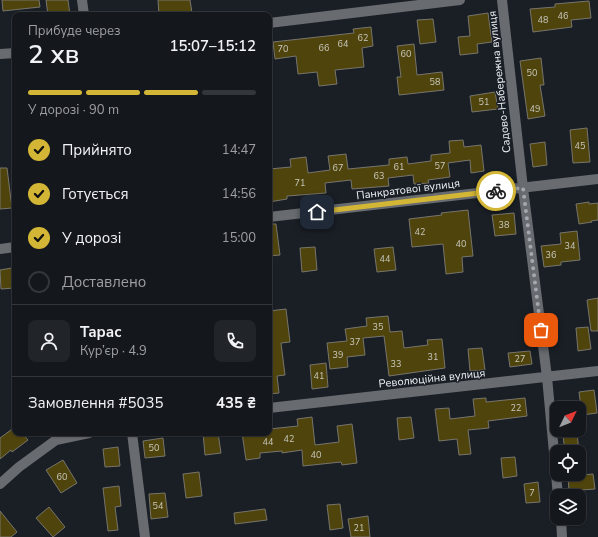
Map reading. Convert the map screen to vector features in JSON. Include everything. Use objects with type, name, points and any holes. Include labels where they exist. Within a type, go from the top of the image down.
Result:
[{"type":"street","points":[[82,0],[84,12]]},
{"type":"street","points":[[272,23],[460,0]]},
{"type":"street","name":"Садово-Набережна вулиця","points":[[502,0],[523,188],[547,377],[557,489]]},
{"type":"street","points":[[0,54],[12,52]]},
{"type":"street","name":"Панкратової вулиця","points":[[272,217],[598,179]]},
{"type":"street","points":[[0,249],[12,247]]},
{"type":"street","name":"Революційна вулиця","points":[[272,408],[598,371]]},
{"type":"street","points":[[0,484],[19,467],[56,440],[74,436]]},
{"type":"street","points":[[132,436],[144,537]]},
{"type":"street","points":[[561,525],[562,537]]},
{"type":"building","points":[[2,0],[39,0],[40,7],[3,11]]},
{"type":"building","points":[[46,0],[68,0],[70,12],[48,12]]},
{"type":"building","points":[[158,0],[190,0],[192,12],[159,12]]},
{"type":"building","points":[[589,1],[591,18],[571,20],[572,27],[533,32],[530,9],[555,7],[555,4]]},
{"type":"building","points":[[488,13],[492,42],[477,44],[478,53],[460,55],[458,37],[470,36],[468,16]]},
{"type":"building","points":[[433,19],[436,42],[420,44],[417,20]]},
{"type":"building","points":[[371,27],[373,46],[362,48],[364,67],[335,70],[337,84],[319,86],[317,72],[298,74],[296,56],[275,59],[273,42],[354,33],[353,29]]},
{"type":"building","points":[[414,44],[417,75],[442,72],[444,90],[399,95],[397,77],[401,77],[397,46]]},
{"type":"building","points":[[541,58],[544,85],[540,85],[545,116],[528,119],[520,61]]},
{"type":"building","points":[[495,92],[498,109],[472,112],[470,96]]},
{"type":"building","points":[[587,128],[590,162],[573,163],[570,130]]},
{"type":"building","points":[[463,140],[464,147],[481,145],[484,171],[471,173],[470,160],[448,163],[450,177],[428,180],[429,183],[414,184],[413,175],[388,178],[389,186],[352,189],[351,180],[325,183],[326,193],[287,196],[287,199],[272,202],[272,169],[291,167],[290,159],[306,157],[308,173],[330,170],[328,156],[346,154],[348,169],[389,165],[389,159],[407,157],[408,164],[431,161],[431,155],[450,153],[449,141]]},
{"type":"building","points":[[545,142],[547,165],[533,167],[530,144]]},
{"type":"building","points":[[0,168],[7,168],[12,208],[0,209]]},
{"type":"building","points":[[589,202],[589,204],[598,203],[598,220],[579,224],[576,204]]},
{"type":"building","points":[[468,210],[473,256],[462,257],[463,272],[446,274],[443,244],[412,247],[409,219]]},
{"type":"building","points":[[514,213],[516,234],[495,236],[492,215]]},
{"type":"building","points":[[272,224],[276,224],[280,255],[272,256]]},
{"type":"building","points":[[577,231],[580,260],[561,262],[561,265],[544,267],[541,246],[561,244],[560,233]]},
{"type":"building","points":[[315,247],[317,270],[302,272],[300,248]]},
{"type":"building","points":[[393,247],[396,270],[377,272],[374,249]]},
{"type":"building","points":[[12,268],[12,288],[1,289],[0,270]]},
{"type":"building","points":[[598,298],[598,331],[591,331],[587,300]]},
{"type":"building","points":[[286,309],[290,342],[281,343],[285,375],[277,376],[279,393],[272,394],[272,345],[272,311]]},
{"type":"building","points":[[388,316],[390,332],[402,331],[404,348],[428,345],[427,340],[442,339],[445,368],[389,376],[384,336],[363,338],[365,355],[347,357],[348,367],[330,369],[327,343],[347,341],[345,329],[367,326],[366,318]]},
{"type":"building","points":[[588,327],[591,349],[578,351],[576,328]]},
{"type":"building","points":[[482,348],[485,370],[470,371],[468,349]]},
{"type":"building","points":[[530,351],[532,364],[510,367],[508,353]]},
{"type":"building","points":[[326,363],[328,387],[312,389],[310,365]]},
{"type":"building","points":[[594,390],[597,413],[586,414],[586,401],[580,401],[579,392]]},
{"type":"building","points":[[486,398],[486,402],[525,398],[527,416],[488,421],[489,428],[468,430],[471,454],[459,455],[457,439],[439,441],[435,409],[449,408],[450,419],[475,416],[473,399]]},
{"type":"building","points":[[312,417],[315,445],[339,442],[337,426],[352,424],[357,463],[342,465],[341,462],[303,466],[302,450],[282,453],[282,451],[260,453],[260,458],[246,460],[242,436],[272,436],[272,429],[298,426],[297,419]]},
{"type":"building","points":[[411,417],[414,438],[399,440],[397,418]]},
{"type":"building","points":[[12,429],[12,436],[25,436],[28,440],[12,452],[11,450],[0,459],[0,438]]},
{"type":"building","points":[[203,436],[218,436],[221,453],[205,455]]},
{"type":"building","points":[[563,437],[577,437],[578,445],[564,445]]},
{"type":"building","points":[[163,438],[165,456],[145,458],[143,441]]},
{"type":"building","points":[[118,447],[120,466],[105,467],[103,449]]},
{"type":"building","points":[[515,457],[517,476],[503,478],[501,458]]},
{"type":"building","points":[[63,460],[77,483],[61,493],[46,470]]},
{"type":"building","points":[[199,472],[202,496],[186,498],[183,474]]},
{"type":"building","points":[[593,474],[595,489],[569,489],[568,481],[586,481],[586,475]]},
{"type":"building","points":[[538,482],[540,502],[526,503],[524,484]]},
{"type":"building","points":[[119,486],[121,506],[115,507],[118,530],[108,531],[103,488]]},
{"type":"building","points":[[165,493],[168,517],[151,519],[149,494]]},
{"type":"building","points":[[340,504],[343,528],[330,530],[327,505]]},
{"type":"building","points":[[49,507],[65,527],[53,537],[36,518]]},
{"type":"building","points":[[265,509],[267,520],[235,524],[234,513]]},
{"type":"building","points":[[0,511],[17,532],[11,537],[0,537]]},
{"type":"building","points":[[368,516],[370,537],[351,537],[348,519]]},
{"type":"way so far","points":[[496,191],[523,188],[541,330]]},
{"type":"route","points":[[317,212],[496,191]]}]
